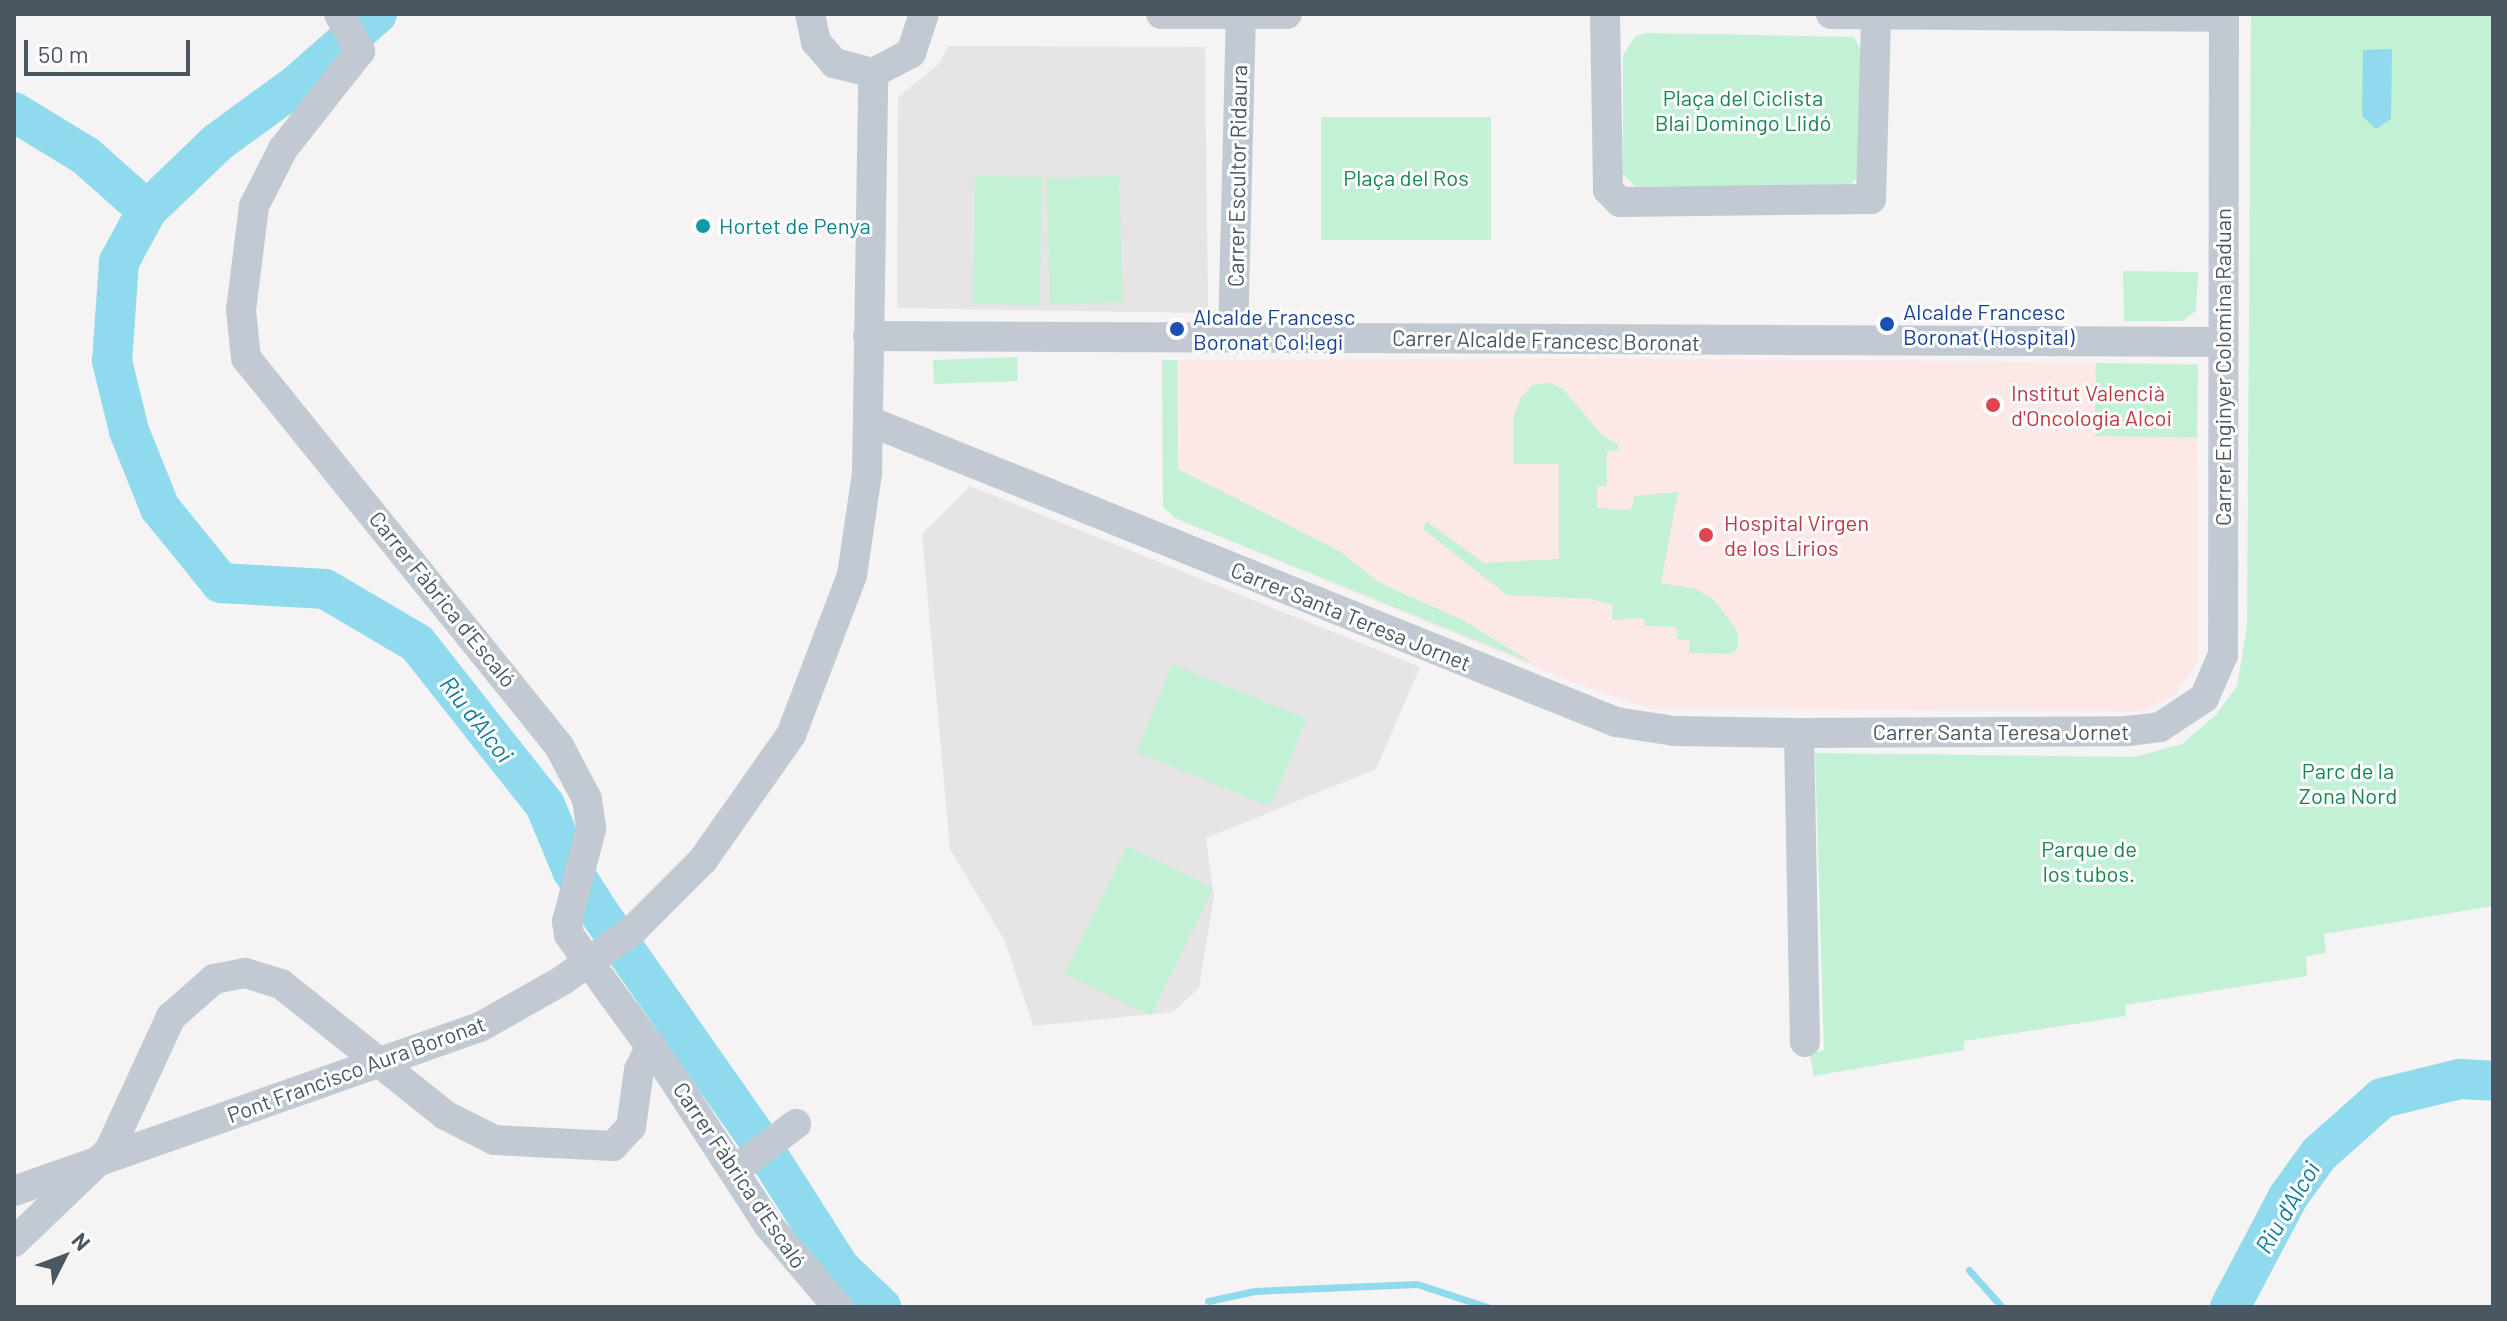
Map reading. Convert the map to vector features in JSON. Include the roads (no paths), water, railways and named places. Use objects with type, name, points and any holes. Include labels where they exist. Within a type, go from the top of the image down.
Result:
[{"type":"street","name":"Carrer Fàbrica d'Escaló","points":[[339,14],[360,51],[283,149],[254,206],[245,247],[242,348],[255,373],[546,728],[587,799],[589,846],[567,922],[574,942],[651,1045],[769,1226],[838,1307]]},
{"type":"street","points":[[810,14],[816,42],[834,63],[873,73],[911,53],[924,14]]},
{"type":"street","points":[[1161,14],[1287,14]]},
{"type":"street","name":"Carrer Escultor Ridaura","points":[[1233,337],[1241,14]]},
{"type":"street","points":[[1605,14],[1608,190],[1620,202],[1871,199],[1876,15]]},
{"type":"street","points":[[1831,14],[2224,16]]},
{"type":"street","name":"Carrer Enginyer Colomina Raduan","points":[[2192,709],[2214,684],[2223,655],[2224,16]]},
{"type":"street","points":[[869,421],[873,73]]},
{"type":"street","name":"Carrer Alcalde Francesc Boronat","points":[[868,336],[2223,342]]},
{"type":"street","name":"Pont Francisco Aura Boronat","points":[[14,1191],[480,1027],[563,980],[633,930],[703,860],[791,735],[852,575],[864,502],[869,421]]},
{"type":"street","name":"Carrer Santa Teresa Jornet","points":[[869,421],[1616,722],[1674,731],[2137,731],[2169,723],[2192,709]]},
{"type":"street","points":[[1799,733],[1805,1042]]},
{"type":"street","points":[[14,1242],[109,1151],[171,1017],[214,979],[245,973],[281,984],[445,1115],[494,1140],[613,1146],[631,1127],[639,1070],[651,1045]]},
{"type":"street","points":[[735,1171],[796,1124]]},
{"type":"water","points":[[2392,49],[2391,119],[2376,129],[2362,116],[2363,50]]},
{"type":"waterway","name":"Riu d'Alcoi","points":[[377,14],[295,86],[218,142],[147,210],[119,262],[112,361],[129,431],[160,508],[221,583],[325,589],[417,643],[545,805],[572,870],[598,911],[759,1141],[840,1268],[881,1307]]},
{"type":"waterway","points":[[14,112],[86,156],[147,210]]},
{"type":"waterway","name":"Riu d'Alcoi","points":[[2230,1307],[2288,1197],[2319,1154],[2382,1098],[2460,1079],[2493,1081]]},
{"type":"waterway","points":[[1969,1270],[2002,1307]]},
{"type":"waterway","points":[[1208,1301],[1255,1291],[1417,1284],[1487,1307]]},
{"type":"place","name":"Hortet de Penya","points":[[703,226]]},
{"type":"place","name":"Alcalde Francesc Boronat (Hospital)","points":[[1887,324]]},
{"type":"place","name":"Alcalde Francesc Boronat Col·legi","points":[[1177,329]]},
{"type":"place","name":"Institut Valencià d'Oncologia Alcoi","points":[[1993,405]]},
{"type":"place","name":"Hospital Virgen de los Lirios","points":[[1706,535]]},
{"type":"park label","name":"Plaça del Ciclista Blai Domingo Llidó","points":[[1743,110]]},
{"type":"park label","name":"Plaça del Ros","points":[[1406,178]]},
{"type":"park label","name":"Parc de la Zona Nord","points":[[2348,782]]},
{"type":"park label","name":"Parque de los tubos.","points":[[2089,860]]}]
